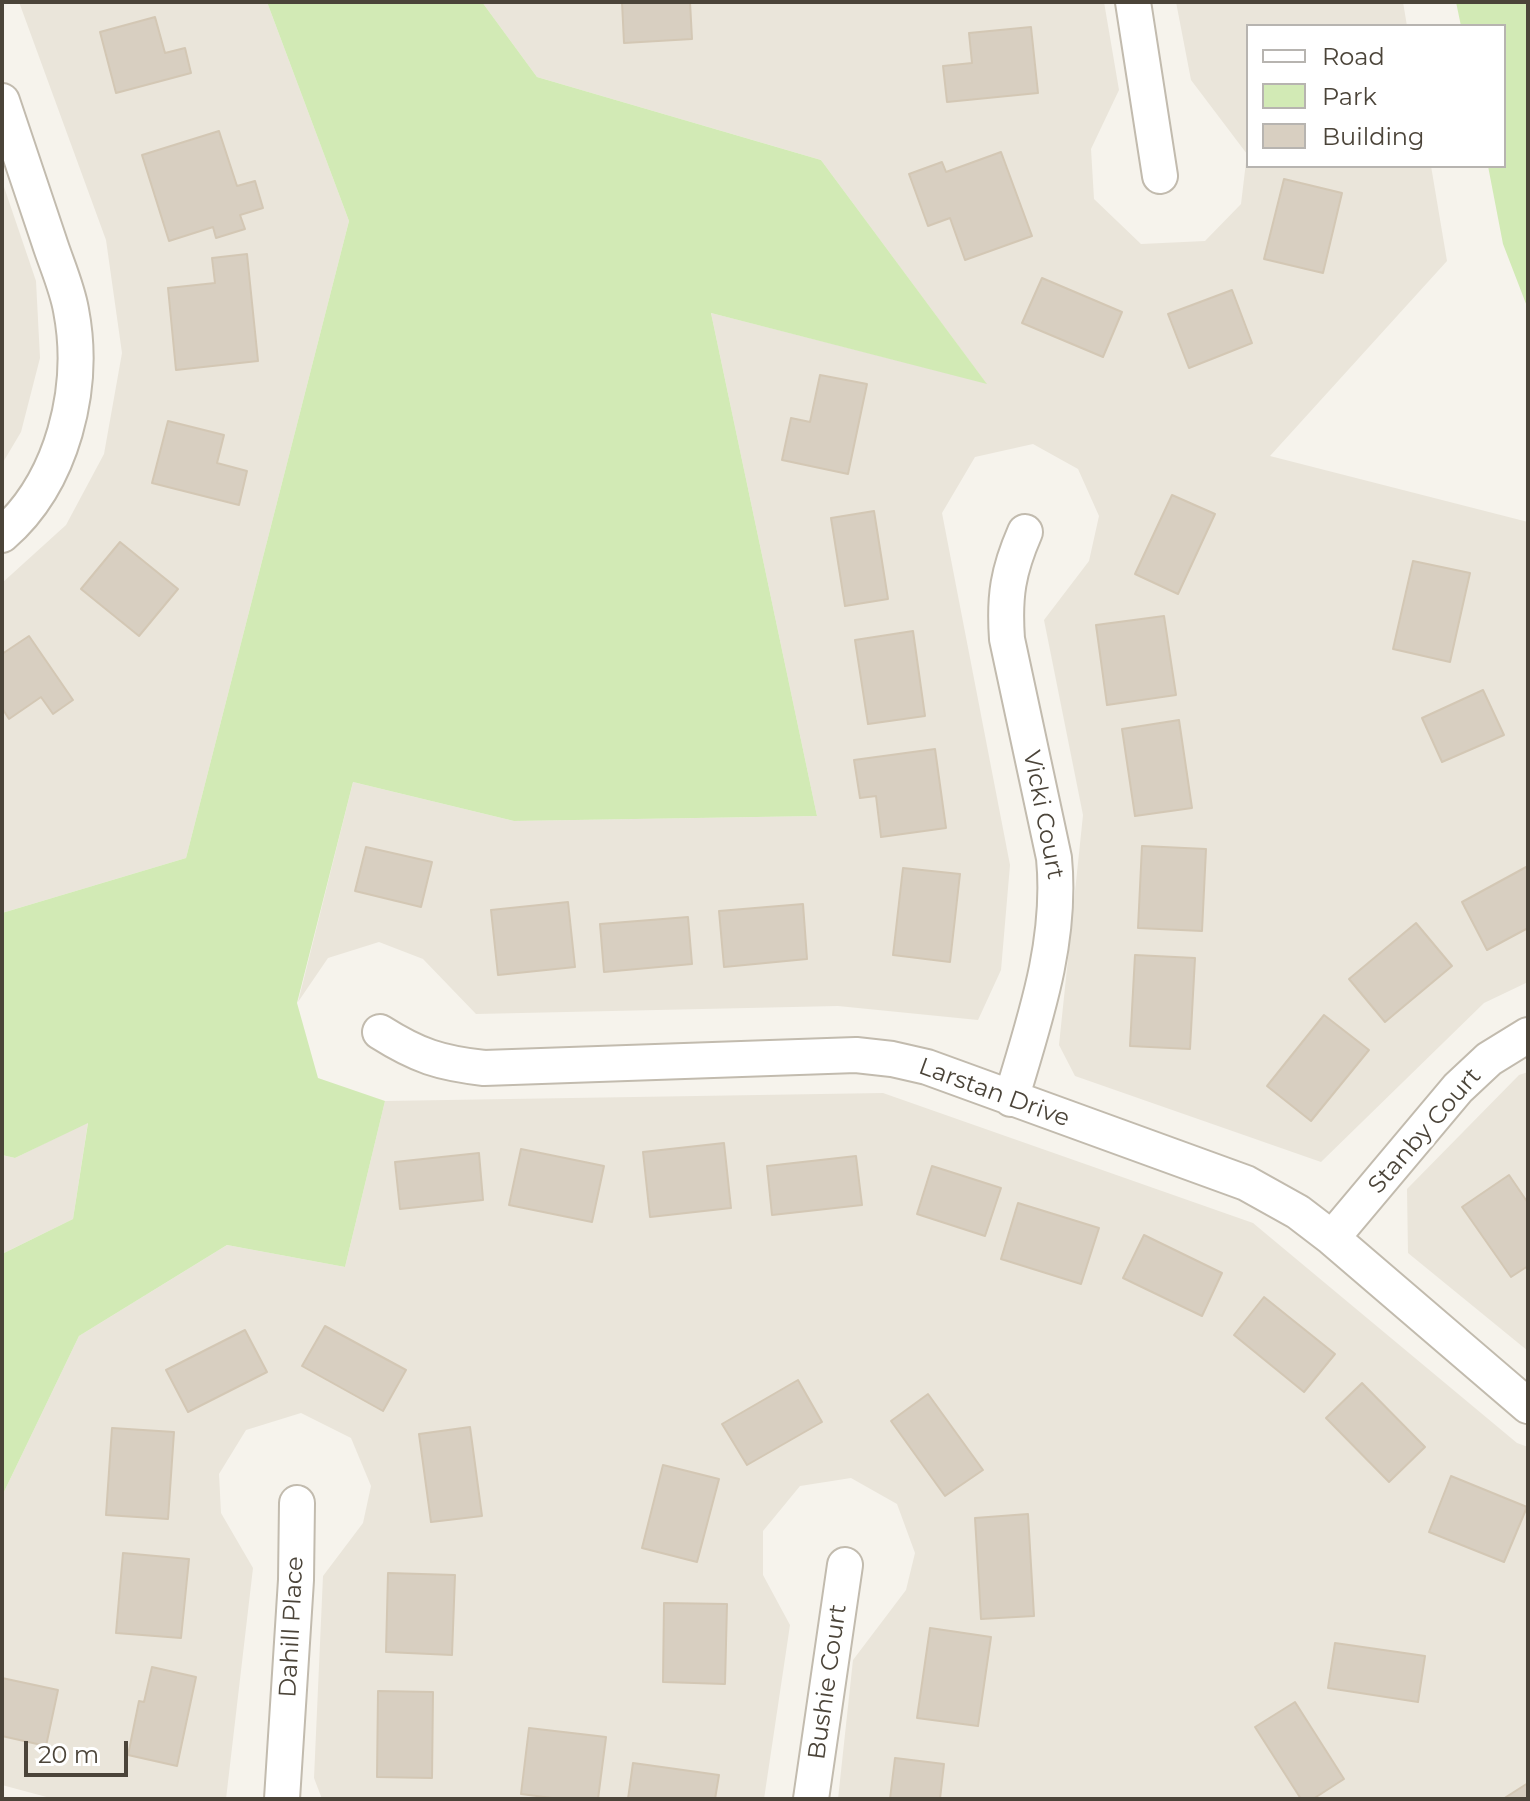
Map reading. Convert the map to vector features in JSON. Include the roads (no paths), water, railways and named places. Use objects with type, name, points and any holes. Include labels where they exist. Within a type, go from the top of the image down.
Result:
[{"type":"street","points":[[1133,2],[1160,176]]},
{"type":"street","points":[[2,101],[71,309],[76,361],[71,410],[57,455],[35,496],[2,535]]},
{"type":"street","name":"Vicki Court","points":[[1011,1099],[1039,1006],[1055,929],[1057,893],[1054,858],[1007,639],[1004,603],[1011,566],[1025,532]]},
{"type":"street","name":"Larstan Drive","points":[[380,1032],[409,1050],[444,1063],[484,1068],[868,1056],[927,1067],[1246,1183],[1298,1212],[1528,1406]]},
{"type":"street","name":"Stanby Court","points":[[1332,1238],[1458,1088],[1489,1059],[1528,1035]]},
{"type":"street","name":"Dahill Place","points":[[282,1799],[296,1580],[297,1503]]},
{"type":"street","name":"Bushie Court","points":[[811,1799],[845,1565]]}]
